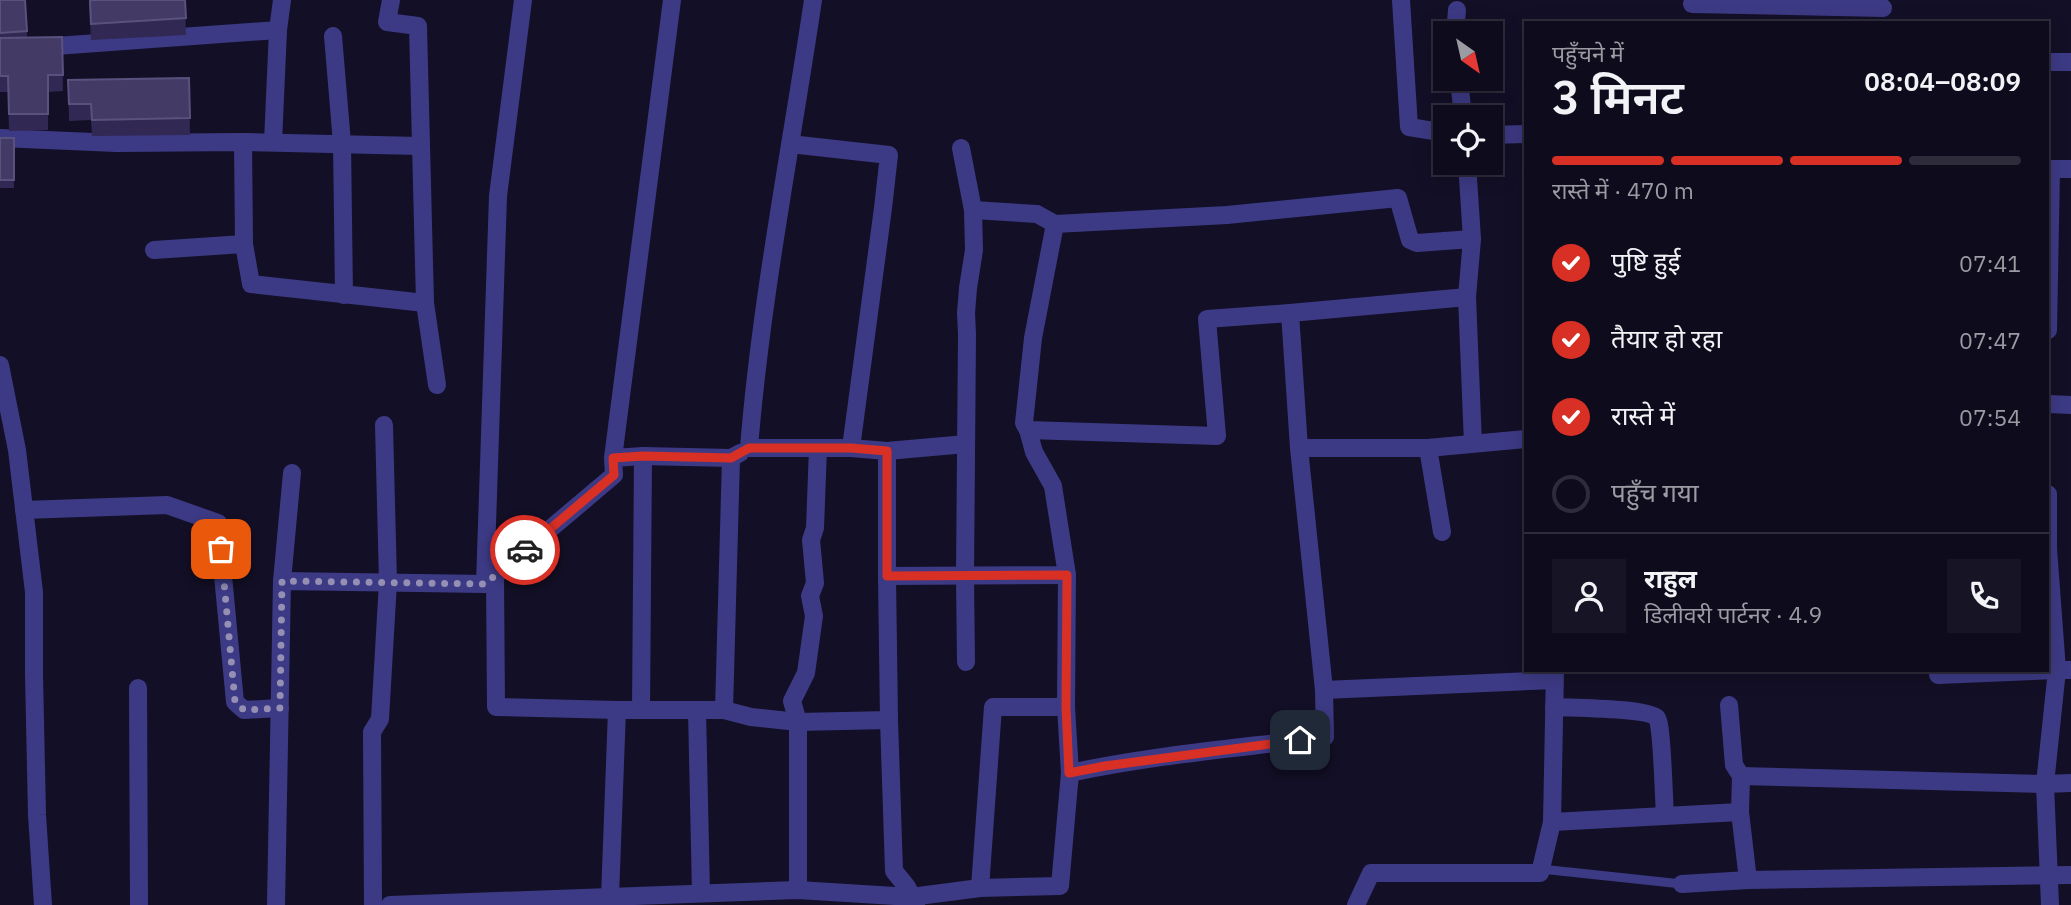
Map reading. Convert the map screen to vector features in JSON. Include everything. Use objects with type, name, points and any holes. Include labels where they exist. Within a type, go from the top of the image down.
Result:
[{"type":"street","points":[[273,142],[282,0]]},
{"type":"street","points":[[391,0],[387,22],[418,26],[425,303],[437,385]]},
{"type":"street","points":[[523,0],[498,196],[490,580],[496,707],[724,710],[751,717],[799,722],[889,720]]},
{"type":"street","points":[[282,581],[490,580],[614,475],[613,458],[672,0]]},
{"type":"street","points":[[749,448],[777,221],[813,0]]},
{"type":"street","points":[[1401,0],[1409,127],[1433,131]]},
{"type":"street","points":[[1692,21],[1692,2],[1883,10]]},
{"type":"street","points":[[1456,21],[1457,10]]},
{"type":"street","points":[[0,50],[278,30]]},
{"type":"street","points":[[333,36],[342,143],[344,295]]},
{"type":"street","points":[[2049,62],[2071,62]]},
{"type":"street","points":[[1503,135],[1524,134]]},
{"type":"street","points":[[0,138],[116,143],[273,142],[420,146]]},
{"type":"street","points":[[243,142],[244,244],[251,284],[425,303]]},
{"type":"street","points":[[790,144],[889,155],[851,448]]},
{"type":"street","points":[[961,148],[973,210],[974,250],[966,313],[966,662]]},
{"type":"street","points":[[2049,169],[2071,169]]},
{"type":"street","points":[[1468,175],[1472,239],[1468,297],[1473,444]]},
{"type":"street","points":[[973,210],[1037,214],[1055,224],[1227,215],[1398,198],[1410,240],[1417,243],[1472,239]]},
{"type":"street","points":[[390,905],[798,890],[828,898],[914,901],[980,888],[1060,886],[1069,773],[1066,707],[1067,575],[1053,486],[1034,452],[1024,423],[1034,338],[1055,224]]},
{"type":"street","points":[[154,250],[244,244]]},
{"type":"street","points":[[1028,430],[1217,436],[1207,319],[1468,297]]},
{"type":"street","points":[[1069,773],[1325,737],[1324,691],[1298,448],[1290,313]]},
{"type":"street","points":[[0,365],[17,450],[34,592],[37,815],[43,905]]},
{"type":"street","points":[[2049,404],[2071,405]]},
{"type":"street","points":[[373,905],[372,732],[380,719],[388,582],[384,425]]},
{"type":"street","points":[[1298,448],[1428,448],[1524,439]]},
{"type":"street","points":[[613,458],[731,458],[749,448],[851,448],[887,451],[965,444]]},
{"type":"street","points":[[798,890],[799,722],[792,701],[806,673],[814,616],[810,596],[814,583],[811,540],[815,528],[818,448]]},
{"type":"street","points":[[1428,448],[1442,532]]},
{"type":"street","points":[[887,451],[889,720],[894,871],[914,901]]},
{"type":"street","points":[[640,710],[643,456]]},
{"type":"street","points":[[724,710],[731,458]]},
{"type":"street","points":[[276,905],[282,581],[292,473]]},
{"type":"street","points":[[24,510],[167,505],[218,523],[235,702],[244,710],[280,708]]},
{"type":"street","points":[[2049,557],[2064,670],[2045,784],[2050,905]]},
{"type":"street","points":[[887,576],[1067,575]]},
{"type":"street","points":[[1938,672],[1938,675],[2014,672]]},
{"type":"street","points":[[1324,691],[1554,675],[1552,822],[1540,873],[1371,873],[1356,905]]},
{"type":"street","points":[[138,688],[139,905]]},
{"type":"street","points":[[1729,705],[1734,765],[1741,776],[1740,812],[1748,880]]},
{"type":"street","points":[[980,888],[993,708],[1066,707]]},
{"type":"street","points":[[1554,707],[1642,712],[1656,717],[1660,729],[1665,816]]},
{"type":"street","points":[[610,897],[617,709]]},
{"type":"street","points":[[697,710],[701,894]]},
{"type":"street","points":[[1741,776],[2071,783]]},
{"type":"street","points":[[1552,822],[1740,812]]},
{"type":"street","points":[[1682,884],[1748,880],[2071,875]]},
{"type":"lane","points":[[1541,869],[1682,884]]},
{"type":"building","points":[[0,0],[25,0],[27,31],[0,33]]},
{"type":"building","points":[[90,0],[185,0],[186,18],[91,24]]},
{"type":"building","points":[[62,37],[63,75],[48,75],[48,114],[9,114],[8,76],[0,76],[0,38]]},
{"type":"building","points":[[189,78],[190,118],[92,120],[91,104],[69,104],[68,80]]},
{"type":"building","points":[[0,138],[14,138],[14,180],[0,180]]},
{"type":"way so far","points":[[221,549],[235,702],[244,710],[280,708],[282,581],[485,584],[525,550]]},
{"type":"route","points":[[525,550],[614,475],[613,458],[731,458],[749,448],[851,448],[887,451],[887,576],[1067,575],[1066,707],[1069,773],[1300,740]]}]
